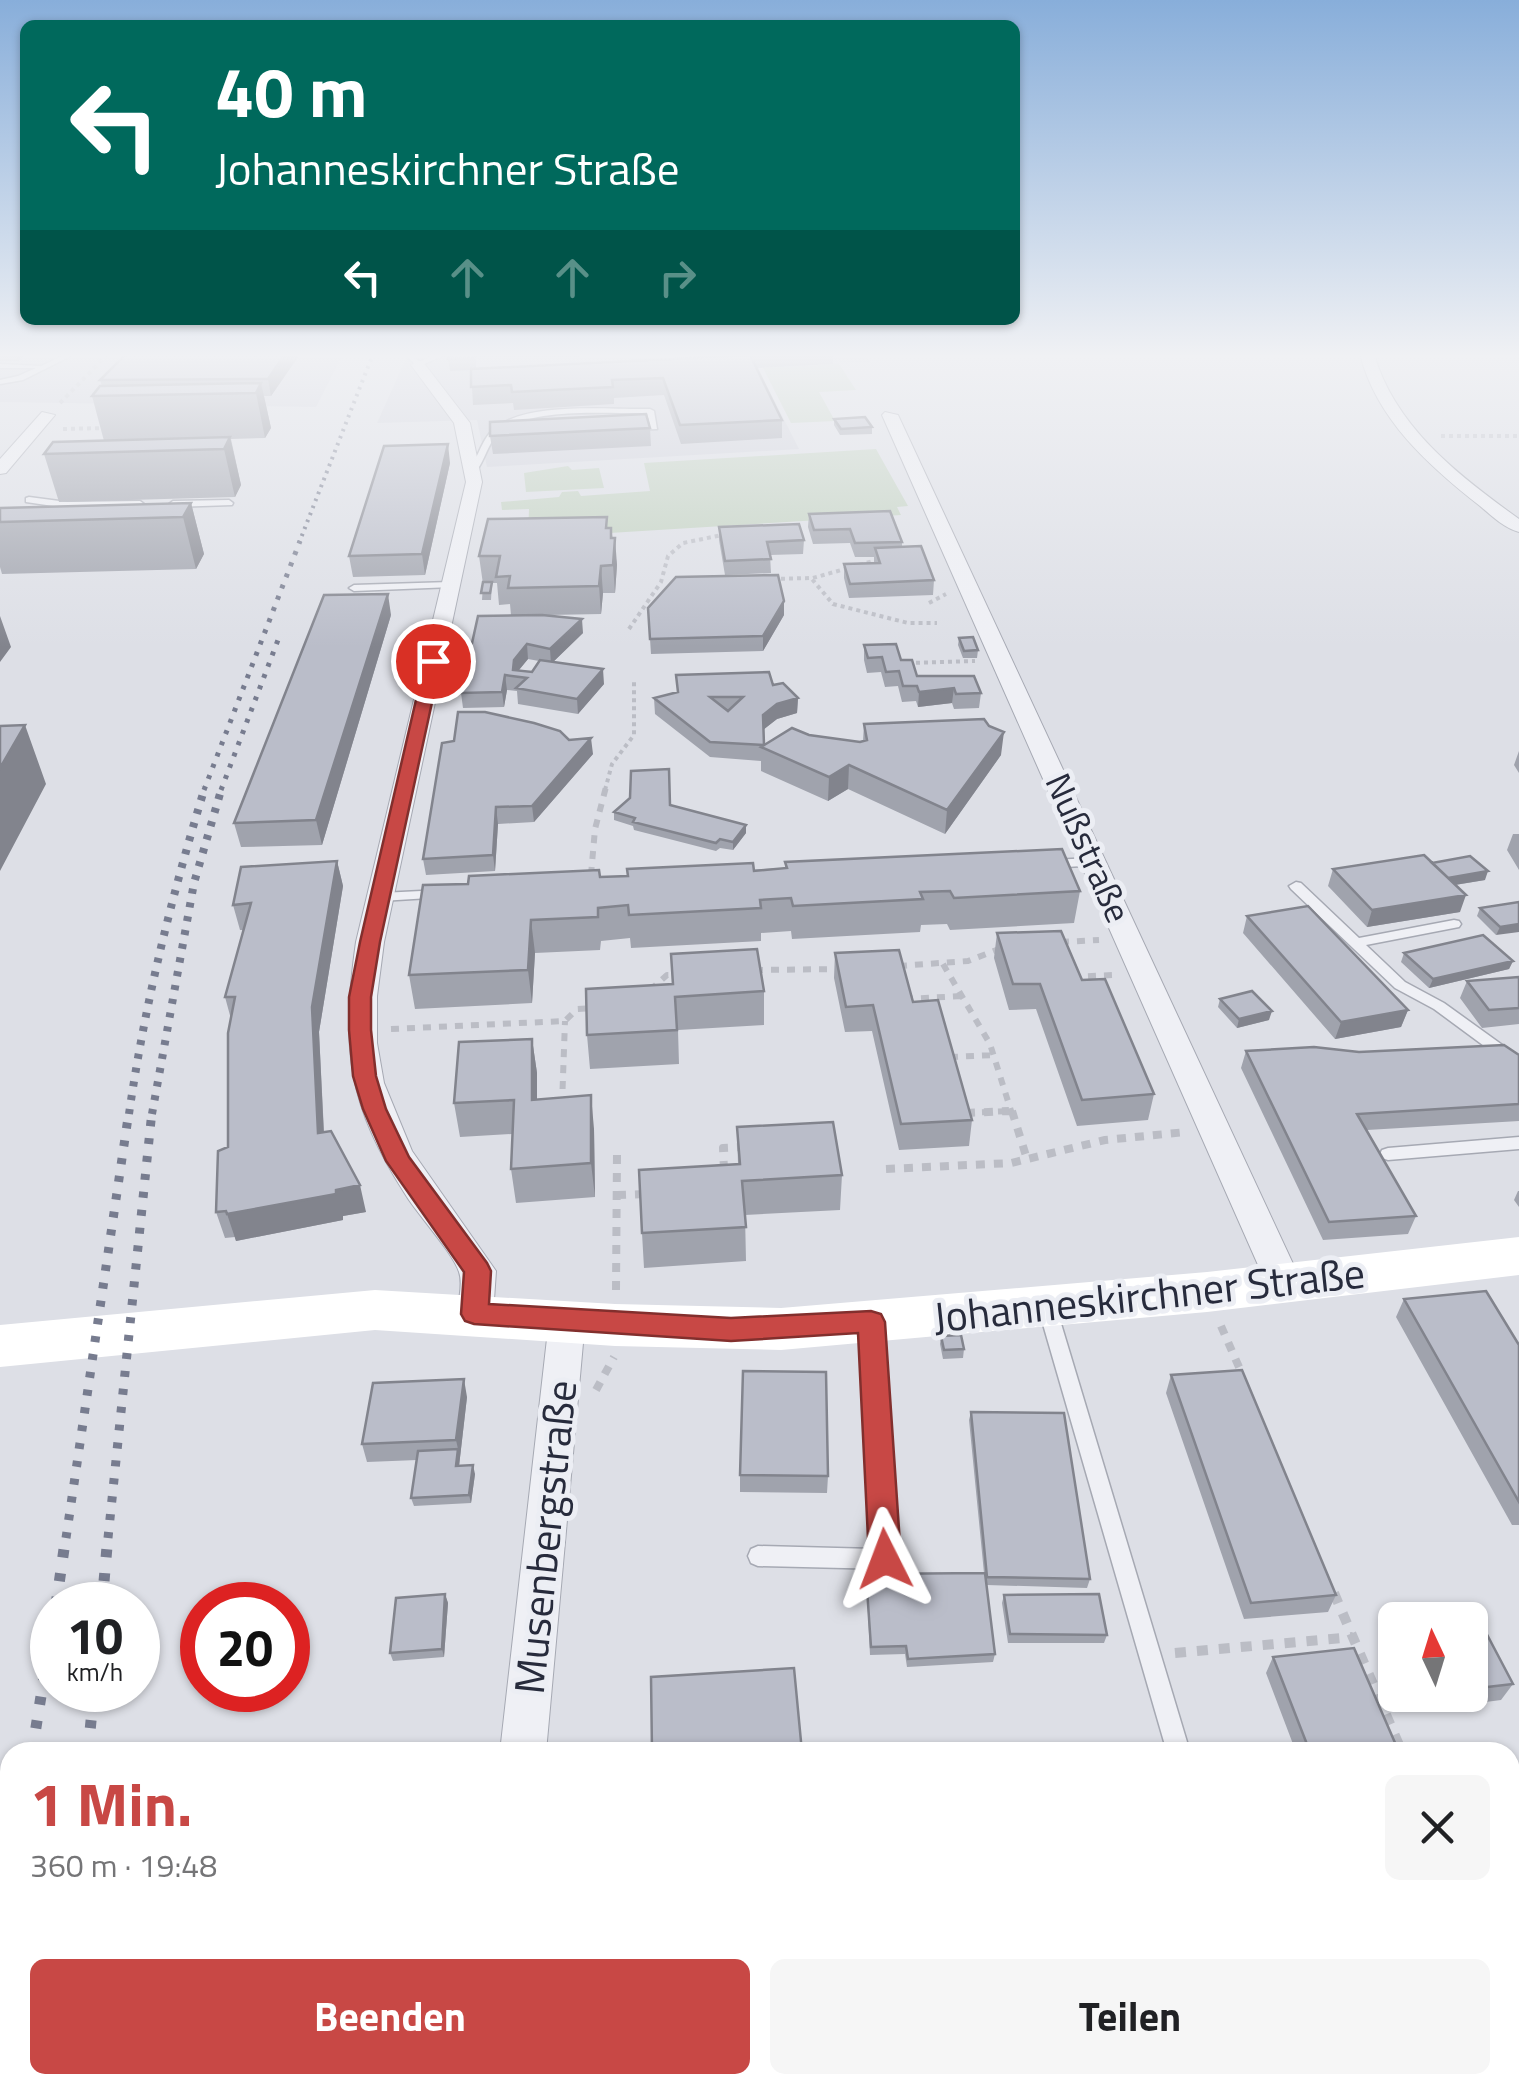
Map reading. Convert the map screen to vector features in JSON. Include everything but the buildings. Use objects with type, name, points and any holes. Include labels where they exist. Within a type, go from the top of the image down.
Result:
[{"type":"street","points":[[464,452],[470,509],[380,896],[360,997],[360,1030],[364,1076],[398,1161],[478,1271],[474,1314]]},
{"type":"street","name":"Nußstraße","points":[[907,452],[1284,1283]]},
{"type":"street","points":[[1430,452],[1464,488],[1519,527]]},
{"type":"street","name":"Johanneskirchner Straße","points":[[0,1346],[375,1310],[731,1330],[871,1322],[1207,1292],[1519,1256]]},
{"type":"street","name":"Musenbergstraße","points":[[525,1742],[567,1320]]},
{"type":"lane","points":[[466,460],[484,456],[485,452]]},
{"type":"lane","points":[[30,500],[67,506],[228,503]]},
{"type":"lane","points":[[354,588],[450,585]]},
{"type":"lane","points":[[1036,864],[1095,862]]},
{"type":"lane","points":[[1296,886],[1400,986],[1439,1006],[1519,1064]]},
{"type":"lane","points":[[380,896],[456,893]]},
{"type":"lane","points":[[1355,943],[1454,924]]},
{"type":"lane","points":[[1388,1154],[1519,1143]]},
{"type":"lane","points":[[1048,1307],[1176,1742]]},
{"type":"lane","points":[[758,1556],[885,1559],[871,1322]]},
{"type":"path","points":[[629,630],[661,582],[668,556],[683,543],[728,534]]},
{"type":"path","points":[[755,579],[837,577],[861,560],[896,558]]},
{"type":"path","points":[[812,578],[833,604],[908,623],[937,623]]},
{"type":"path","points":[[902,663],[1002,660]]},
{"type":"path","points":[[590,886],[596,829],[612,764],[634,735],[634,681]]},
{"type":"path","points":[[1050,943],[1129,938]]},
{"type":"path","points":[[885,967],[968,960],[1010,945]]},
{"type":"path","points":[[943,964],[994,1055],[1026,1159]]},
{"type":"path","points":[[751,971],[846,969]]},
{"type":"path","points":[[644,995],[667,975],[684,974]]},
{"type":"path","points":[[1066,978],[1145,974]]},
{"type":"path","points":[[904,999],[962,996]]},
{"type":"path","points":[[360,1030],[564,1021],[577,1009],[596,1008]]},
{"type":"path","points":[[562,1109],[564,1021]]},
{"type":"path","points":[[944,1057],[994,1055]]},
{"type":"path","points":[[960,1113],[1011,1110]]},
{"type":"path","points":[[886,1169],[968,1166],[1026,1159],[1105,1140],[1216,1130]]},
{"type":"path","points":[[724,1175],[723,1148],[758,1146]]},
{"type":"path","points":[[617,1196],[653,1193]]},
{"type":"path","points":[[1207,1292],[1246,1384]]},
{"type":"path","points":[[1330,1582],[1398,1742]]},
{"type":"path","points":[[1150,1656],[1353,1636]]},
{"type":"shaded area","points":[[484,452],[753,452],[487,467]]},
{"type":"green space","points":[[878,452],[908,506],[897,507],[901,515],[528,538],[529,509],[502,510],[501,502],[559,497],[562,492],[578,491],[581,496],[650,491],[644,463]]},
{"type":"green space","points":[[568,466],[572,470],[599,468],[604,488],[526,492],[524,473]]},
{"type":"railway","points":[[299,543],[335,452]]},
{"type":"railway","points":[[204,789],[300,541]]},
{"type":"railway","points":[[222,789],[278,640]]},
{"type":"railway","points":[[129,1114],[161,949],[204,789]]},
{"type":"railway","points":[[152,1114],[194,883],[222,789]]},
{"type":"railway","points":[[66,1538],[129,1111]]},
{"type":"railway","points":[[108,1538],[152,1111]]},
{"type":"railway","points":[[59,1582],[66,1535]]},
{"type":"railway","points":[[104,1582],[108,1535]]},
{"type":"railway","points":[[34,1742],[38,1712]]},
{"type":"railway","points":[[89,1742],[92,1712]]},
{"type":"route","points":[[433,661],[370,942],[360,997],[360,1030],[364,1076],[398,1161],[478,1271],[474,1314],[731,1330],[871,1322],[885,1559]]}]
